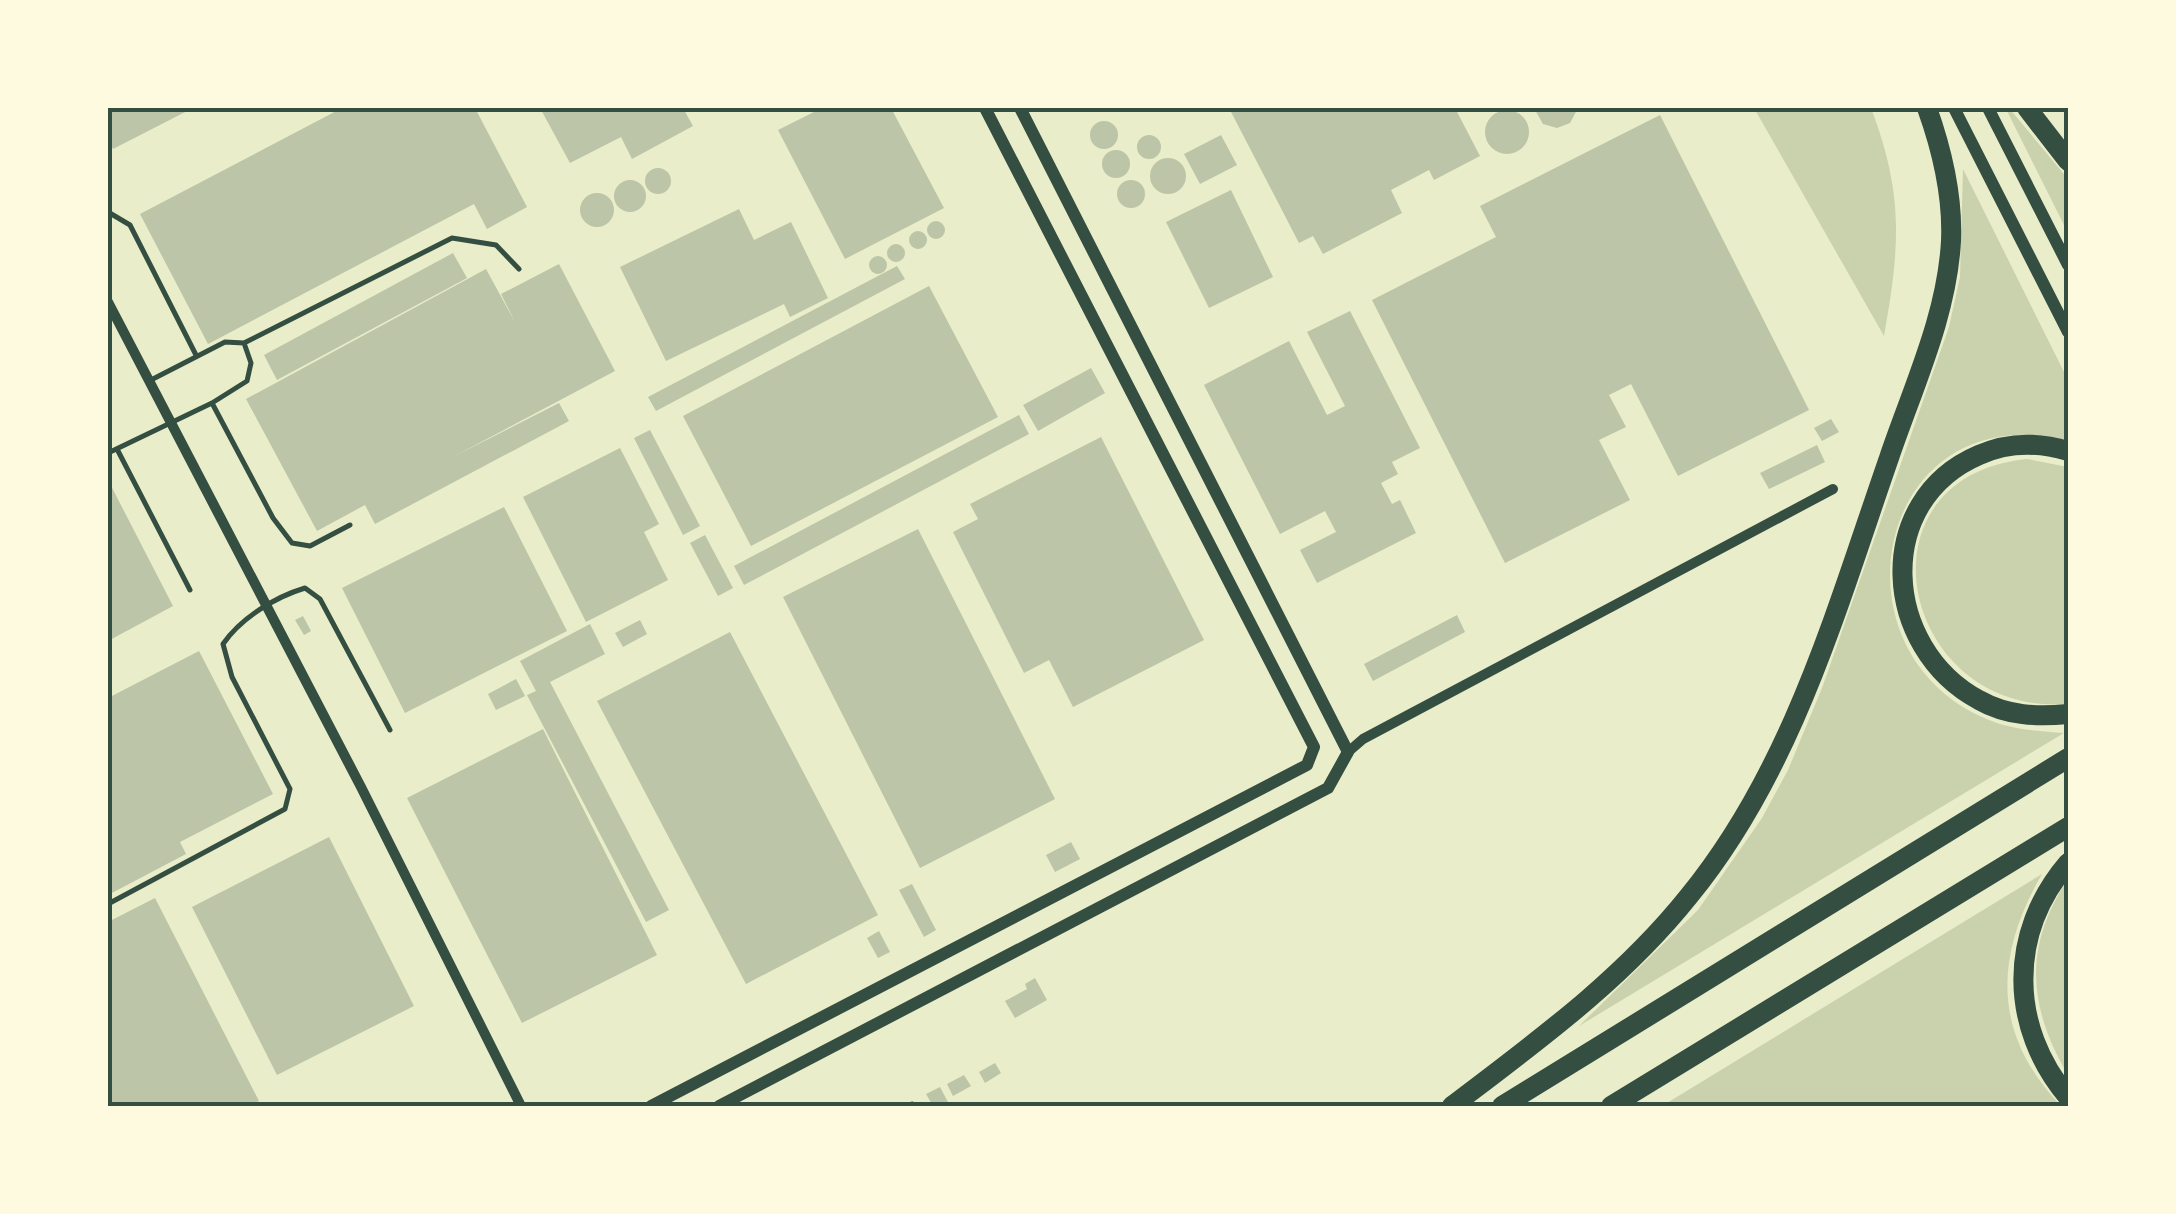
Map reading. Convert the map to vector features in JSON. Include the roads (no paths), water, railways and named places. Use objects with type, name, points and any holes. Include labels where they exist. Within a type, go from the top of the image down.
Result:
[{"type":"highway","points":[[1452,1106],[1556,1026],[1658,934],[1721,854],[1766,782],[1832,622],[1941,310],[1951,238],[1949,194],[1927,108]]},
{"type":"highway","points":[[2027,108],[2068,161]]},
{"type":"highway","points":[[2068,452],[2048,445],[1992,449],[1942,477],[1917,506],[1900,563],[1907,613],[1935,662],[1958,687],[2003,710],[2038,717],[2068,714]]},
{"type":"highway","points":[[1502,1106],[2068,758]]},
{"type":"highway","points":[[1610,1106],[2068,827]]},
{"type":"highway","points":[[2068,862],[2050,884],[2036,913],[2022,975],[2024,1012],[2033,1041],[2047,1070],[2068,1097]]},
{"type":"street","points":[[650,1106],[1307,765],[1314,747],[984,108]]},
{"type":"street","points":[[1020,108],[1348,752]]},
{"type":"street","points":[[1954,108],[2068,332]]},
{"type":"street","points":[[1988,108],[2068,265]]},
{"type":"street","points":[[108,302],[521,1106]]},
{"type":"street","points":[[719,1106],[1328,788],[1348,752],[1363,739],[1833,489]]},
{"type":"lane","points":[[108,212],[130,225],[196,356]]},
{"type":"lane","points":[[149,382],[225,342],[244,344],[452,238],[496,245],[520,268]]},
{"type":"lane","points":[[108,453],[247,382],[252,363],[244,344]]},
{"type":"lane","points":[[212,403],[273,518],[292,542],[310,546],[350,525]]},
{"type":"lane","points":[[118,449],[190,590]]},
{"type":"lane","points":[[108,904],[285,809],[290,789],[232,677],[224,644],[236,626],[285,594],[305,588],[320,599],[390,730]]}]
